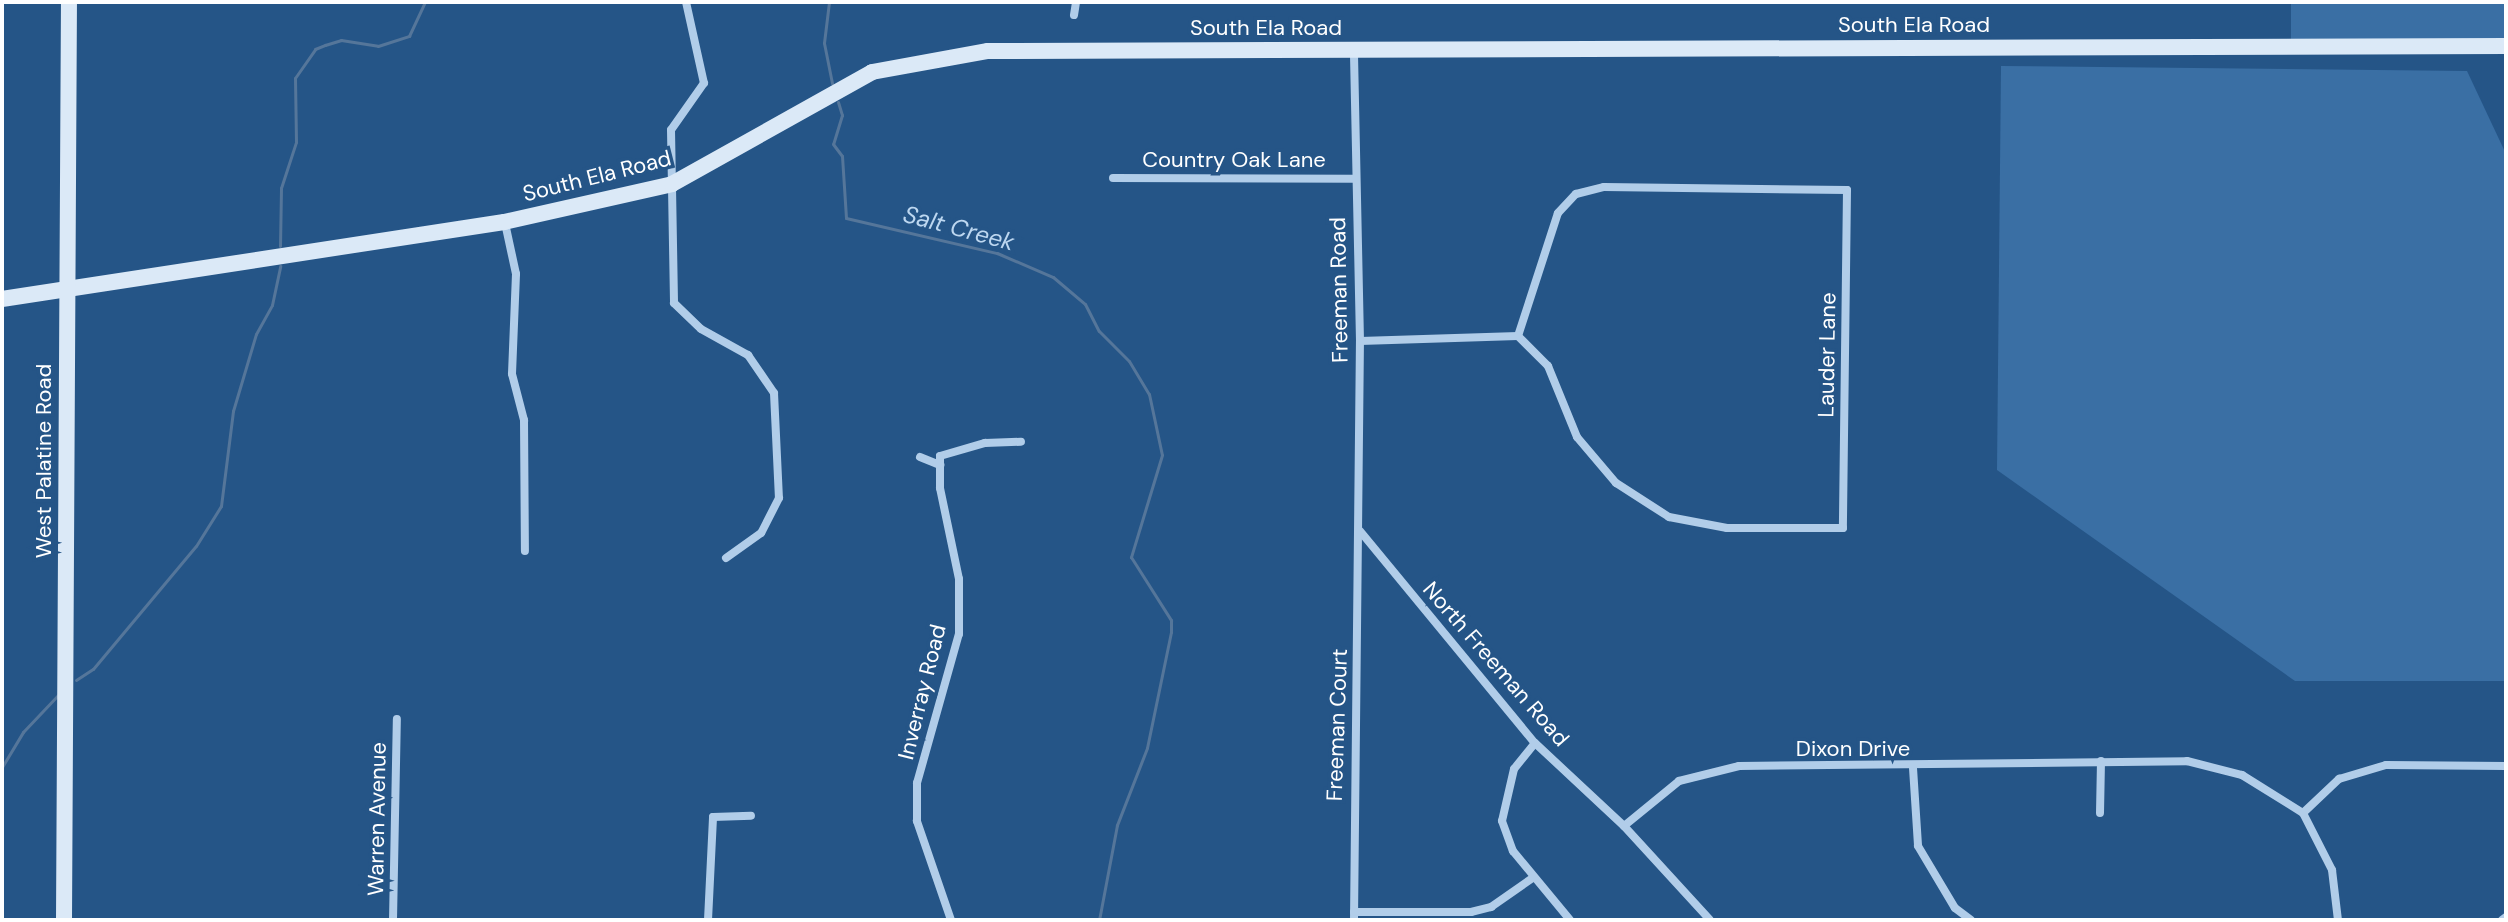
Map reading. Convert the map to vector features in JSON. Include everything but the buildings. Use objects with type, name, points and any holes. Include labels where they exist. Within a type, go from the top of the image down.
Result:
[{"type":"main road","name":"West Palatine Road","points":[[64,920],[69,2]]},
{"type":"main road","name":"South Ela Road","points":[[2,299],[504,222],[672,184],[872,72],[988,51],[2506,46]]},
{"type":"street","points":[[686,2],[704,83],[671,130],[674,303],[701,329],[748,355],[774,393],[779,498],[761,533],[726,558]]},
{"type":"street","points":[[1074,15],[1076,2]]},
{"type":"street","name":"Freeman Road","points":[[1354,49],[1354,179],[1360,341],[1359,531]]},
{"type":"street","name":"Country Oak Lane","points":[[1113,178],[1354,179]]},
{"type":"street","name":"Lauder Lane","points":[[1604,187],[1847,190],[1843,528],[1727,528],[1669,517],[1643,504],[1616,483],[1577,437],[1548,366],[1518,336],[1558,213],[1576,194],[1604,187]]},
{"type":"street","points":[[504,222],[516,274],[512,374],[524,420],[525,551]]},
{"type":"street","points":[[1360,341],[1518,336]]},
{"type":"street","points":[[920,457],[940,465],[940,456],[985,443],[1021,442]]},
{"type":"street","name":"Inverray Road","points":[[940,465],[959,579],[959,634],[917,783],[917,821],[951,920]]},
{"type":"street","name":"North Freeman Road","points":[[1359,531],[1535,743],[1624,826],[1710,920]]},
{"type":"street","name":"Freeman Court","points":[[1354,916],[1352,757],[1359,531]]},
{"type":"street","name":"Warren Avenue","points":[[393,920],[397,719]]},
{"type":"street","points":[[1535,743],[1514,769],[1502,807],[1505,833],[1534,877],[1570,920]]},
{"type":"street","points":[[2100,813],[2101,761]]},
{"type":"street","name":"Dixon Drive","points":[[1624,826],[1679,781],[1739,766],[1913,768],[2187,761],[2242,775],[2303,813]]},
{"type":"street","points":[[2338,920],[2332,870],[2303,813],[2339,779],[2386,765],[2506,766]]},
{"type":"street","points":[[1913,768],[1918,846],[1955,908],[1971,920]]},
{"type":"street","points":[[708,920],[707,849],[713,817],[751,816]]},
{"type":"street","points":[[1354,916],[1471,912],[1491,907],[1534,877]]},
{"type":"shaded area","points":[[2291,2],[2506,2],[2506,41],[2291,41]]},
{"type":"shaded area","points":[[2001,66],[2467,71],[2506,154],[2506,681],[2295,681],[1997,470]]},
{"type":"waterway","points":[[280,246],[281,188],[296,142],[295,78],[315,49],[325,45],[341,40],[378,46],[409,36],[425,2]]},
{"type":"waterway","name":"Salt Creek","points":[[829,2],[824,43],[832,83]]},
{"type":"waterway","name":"Salt Creek","points":[[838,102],[842,115],[833,144],[842,156],[846,218],[997,253],[1053,277],[1085,304],[1099,331],[1129,361],[1149,394],[1162,455],[1131,557],[1171,620],[1171,632],[1147,748],[1117,825],[1099,920]]},
{"type":"waterway","points":[[76,680],[93,669],[196,546],[221,506],[233,411],[256,334],[272,305],[280,266]]},
{"type":"waterway","points":[[2,767],[23,732],[58,695]]}]
